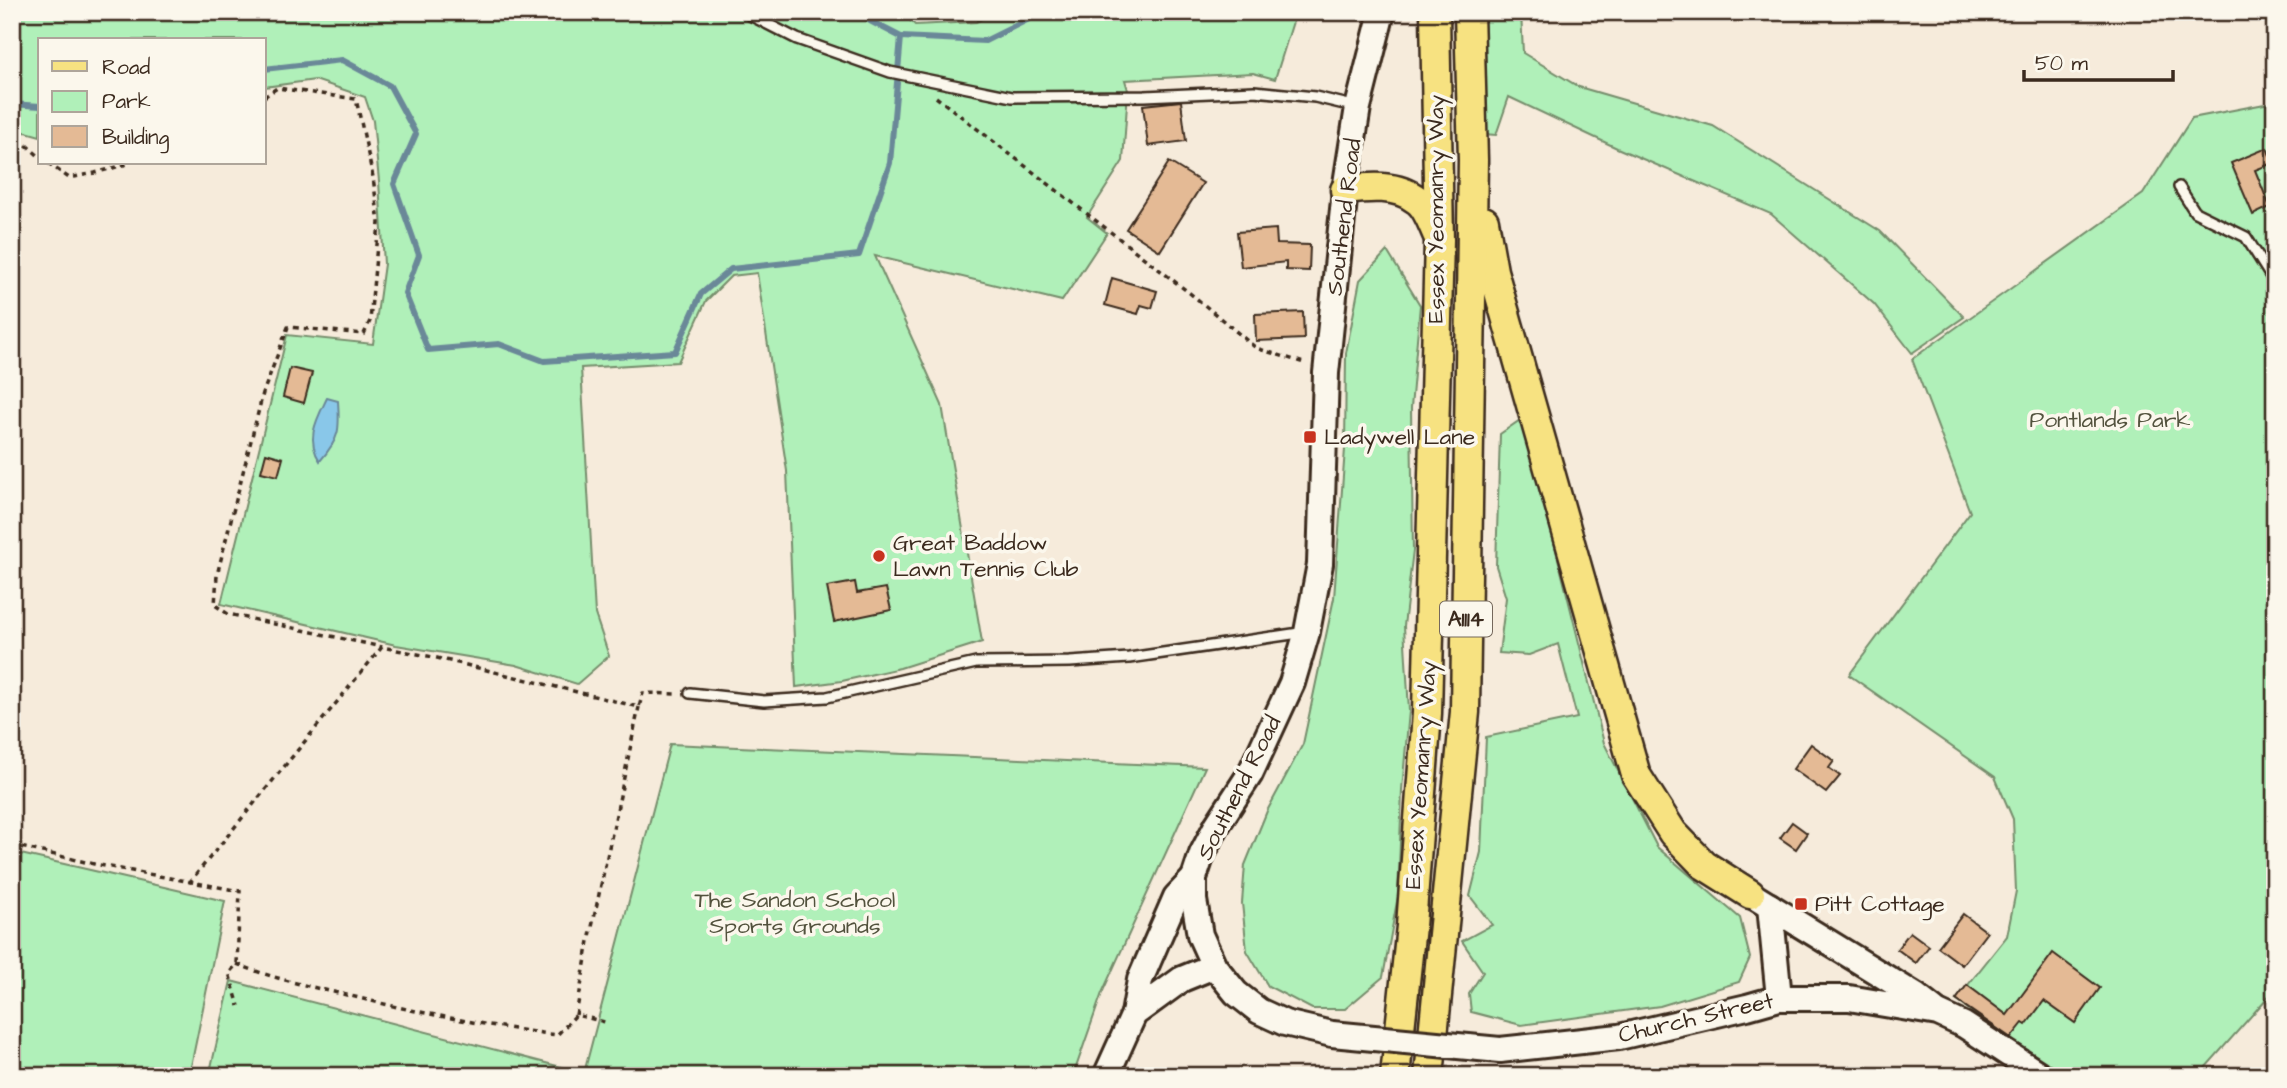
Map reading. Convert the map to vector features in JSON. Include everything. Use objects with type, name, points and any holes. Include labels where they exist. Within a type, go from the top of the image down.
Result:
[{"type":"main road","name":"Essex Yeomanry Way","points":[[1395,1076],[1411,926],[1427,713],[1439,240],[1435,12]]},
{"type":"main road","name":"A1114","points":[[1469,12],[1473,160]]},
{"type":"main road","name":"Essex Yeomanry Way","points":[[1429,1076],[1465,712],[1473,160]]},
{"type":"main road","points":[[1473,160],[1493,271],[1636,775],[1673,833],[1704,865],[1760,900]]},
{"type":"main road","points":[[1345,190],[1383,187],[1400,191],[1418,200],[1428,214],[1439,240]]},
{"type":"street","name":"Southend Road","points":[[1382,12],[1358,107],[1345,190],[1326,370],[1320,564],[1307,632],[1292,683],[1250,774],[1202,854],[1194,878],[1194,900],[1200,934],[1214,966],[1236,993],[1259,1011],[1285,1023],[1332,1034],[1500,1049]]},
{"type":"street","points":[[1106,1076],[1134,1014],[1140,980],[1176,897],[1194,878]]},
{"type":"street","points":[[1760,900],[1779,998]]},
{"type":"street","points":[[1760,900],[1916,996],[1938,1013]]},
{"type":"street","points":[[1134,1014],[1182,979],[1214,966]]},
{"type":"street","name":"Church Street","points":[[1500,1049],[1619,1037],[1779,998],[1849,998],[1938,1013],[1964,1025],[2042,1076]]},
{"type":"lane","points":[[744,12],[797,38],[884,69],[1012,97],[1145,96],[1254,91],[1315,97],[1358,107]]},
{"type":"lane","points":[[2179,187],[2195,212],[2246,237],[2275,284]]},
{"type":"lane","points":[[691,694],[764,701],[827,697],[976,663],[1129,658],[1307,632]]},
{"type":"path","points":[[908,75],[1196,298],[1256,348],[1326,370]]},
{"type":"path","points":[[266,96],[276,88],[356,99],[373,177],[379,223],[370,321],[364,334],[288,327],[263,393],[217,575],[215,605],[228,614],[433,657],[639,707]]},
{"type":"path","points":[[12,139],[15,135],[38,155]]},
{"type":"path","points":[[49,164],[69,178],[127,164]]},
{"type":"path","points":[[189,883],[382,647]]},
{"type":"path","points":[[237,964],[266,976],[420,1013],[490,1027],[557,1035],[576,1015],[589,941],[643,693],[691,694]]},
{"type":"path","points":[[12,845],[189,883],[240,891],[237,964],[229,973],[239,1006]]},
{"type":"path","points":[[576,1015],[605,1022]]},
{"type":"green space","points":[[12,12],[901,12],[915,25],[976,22],[995,12],[1296,12],[1275,79],[1253,73],[1125,80],[1128,90],[1123,161],[1087,217],[1107,233],[1062,301],[875,256],[942,405],[982,642],[900,668],[842,681],[796,687],[787,471],[757,273],[731,276],[706,301],[678,362],[581,368],[595,614],[609,656],[577,684],[516,665],[396,645],[221,604],[287,335],[373,344],[384,264],[373,121],[365,97],[315,80],[266,87],[266,38],[38,38],[38,135],[26,132],[12,133]]},
{"type":"green space","points":[[1483,12],[1521,12],[1523,53],[1579,87],[1713,126],[1880,231],[1964,317],[1912,353],[1874,304],[1771,214],[1617,148],[1509,97],[1496,135],[1484,134]]},
{"type":"green space","name":"Pontlands Park","points":[[2275,102],[2275,989],[2198,1076],[2060,1076],[1956,1000],[2007,936],[2016,891],[2013,819],[1995,777],[1849,675],[1970,512],[1912,359],[2143,194],[2192,118]]},
{"type":"green space","points":[[1387,251],[1420,305],[1411,408],[1413,550],[1404,626],[1409,711],[1402,790],[1398,896],[1383,977],[1345,1009],[1312,1009],[1268,986],[1247,951],[1242,903],[1245,865],[1267,811],[1303,744],[1334,598],[1345,449],[1346,353],[1360,280]]},
{"type":"green space","points":[[1523,418],[1604,743],[1657,847],[1740,918],[1750,958],[1739,982],[1660,1006],[1521,1025],[1471,1012],[1469,994],[1483,972],[1462,941],[1492,925],[1470,896],[1481,852],[1486,737],[1577,718],[1558,644],[1529,655],[1499,653],[1506,598],[1496,566],[1500,434]]},
{"type":"green space","name":"The Sandon School Sports Grounds","points":[[670,744],[1205,767],[1102,993],[1073,1076],[209,1076],[231,981],[584,1073]]},
{"type":"green space","points":[[12,852],[225,901],[189,1076],[12,1076]]},
{"type":"water","points":[[327,398],[338,401],[338,427],[332,446],[320,461],[313,445],[313,437],[316,421]]},
{"type":"building","points":[[1181,101],[1186,141],[1148,146],[1143,105]]},
{"type":"building","points":[[2267,148],[2273,163],[2255,170],[2270,207],[2253,215],[2231,163]]},
{"type":"building","points":[[1169,162],[1203,183],[1160,251],[1126,229]]},
{"type":"building","points":[[1276,229],[1277,244],[1310,245],[1309,271],[1286,270],[1286,262],[1241,267],[1237,232]]},
{"type":"building","points":[[1112,278],[1157,291],[1152,308],[1141,305],[1138,314],[1105,305]]},
{"type":"building","points":[[1303,312],[1304,339],[1256,341],[1255,314]]},
{"type":"building","points":[[290,368],[312,373],[304,403],[283,397]]},
{"type":"building","points":[[266,453],[283,458],[278,476],[261,472]]},
{"type":"building","points":[[855,582],[857,593],[886,588],[891,610],[834,622],[827,587]]},
{"type":"building","points":[[1811,744],[1834,761],[1829,768],[1840,776],[1826,793],[1793,769]]},
{"type":"building","points":[[1792,822],[1807,833],[1796,849],[1780,838]]},
{"type":"building","points":[[1963,914],[1987,932],[1962,965],[1938,947]]},
{"type":"building","points":[[1910,932],[1929,946],[1916,963],[1897,949]]},
{"type":"building","points":[[2053,953],[2100,988],[2075,1023],[2044,1001],[2026,1025],[2023,1023],[2011,1038],[1956,1000],[1967,985],[2007,1015]]},
{"type":"waterway","points":[[266,69],[342,60],[390,86],[416,134],[394,184],[419,255],[405,293],[428,350],[499,344],[544,361],[675,352],[701,294],[731,269],[859,255],[890,163],[901,37],[870,21],[861,12]]},
{"type":"waterway","points":[[901,37],[985,41],[1043,12]]},
{"type":"waterway","points":[[12,104],[38,106]]},
{"type":"place","name":"Ladywell Lane","points":[[1310,437]]},
{"type":"place","name":"Great Baddow Lawn Tennis Club","points":[[879,556]]},
{"type":"place","name":"Pitt Cottage","points":[[1801,904]]}]
